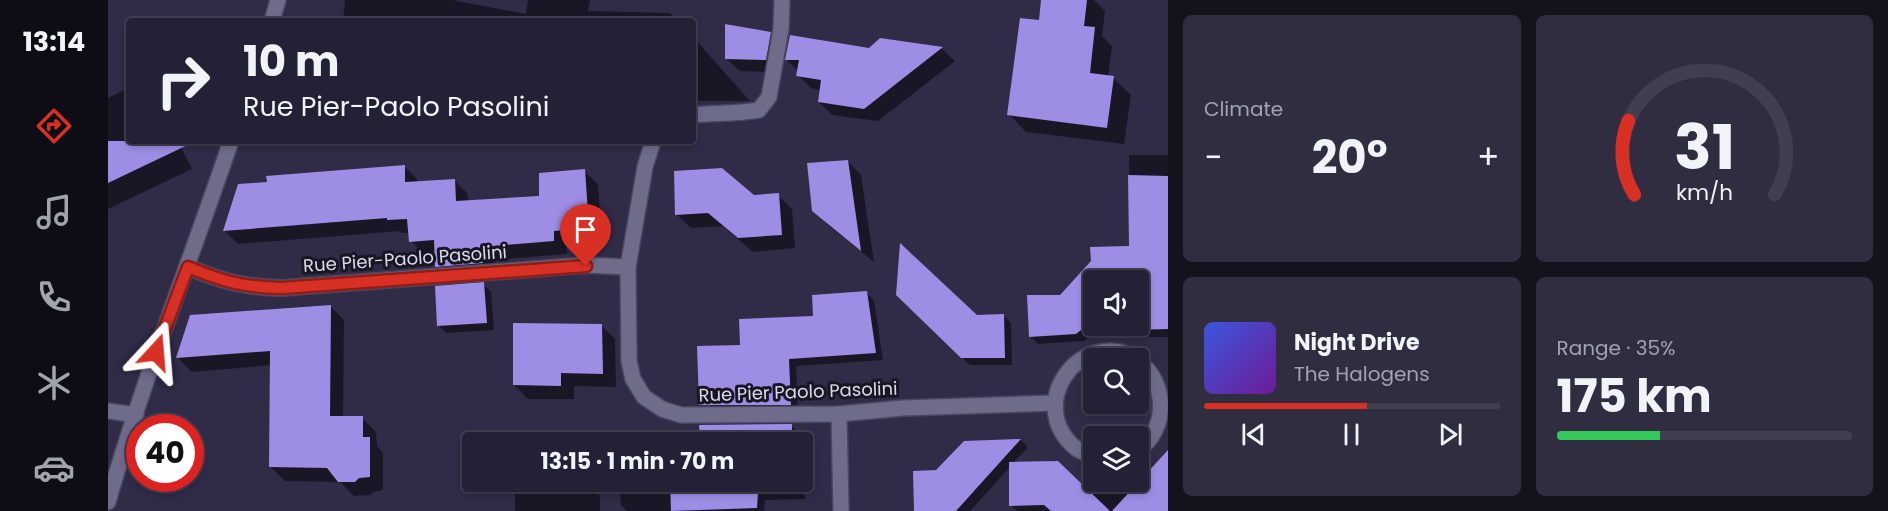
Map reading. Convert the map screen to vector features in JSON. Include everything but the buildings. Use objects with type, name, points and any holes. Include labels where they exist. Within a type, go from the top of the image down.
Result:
[{"type":"street","points":[[273,18],[278,0]]},
{"type":"street","points":[[696,115],[759,110],[769,97],[781,29],[782,0]]},
{"type":"street","points":[[135,414],[162,331],[188,267],[230,144]]},
{"type":"street","name":"Rue Pier Paolo Pasolini","points":[[652,144],[645,167],[628,267],[629,361],[633,379],[644,398],[662,409],[681,415],[839,414],[903,408],[1055,403]]},
{"type":"street","name":"Rue Pier-Paolo Pasolini","points":[[188,267],[231,283],[250,287],[282,288],[586,266],[628,267]]},
{"type":"street","points":[[1083,359],[1068,370],[1059,385],[1055,403],[1057,421],[1065,437],[1083,452]]},
{"type":"street","points":[[1149,370],[1158,381],[1163,398],[1162,416],[1156,433],[1149,441]]},
{"type":"street","points":[[108,411],[128,414]]},
{"type":"street","points":[[839,414],[841,511]]},
{"type":"street","points":[[108,502],[126,444]]},
{"type":"route","points":[[156,352],[188,267],[222,281],[250,287],[282,288],[586,266]]}]
